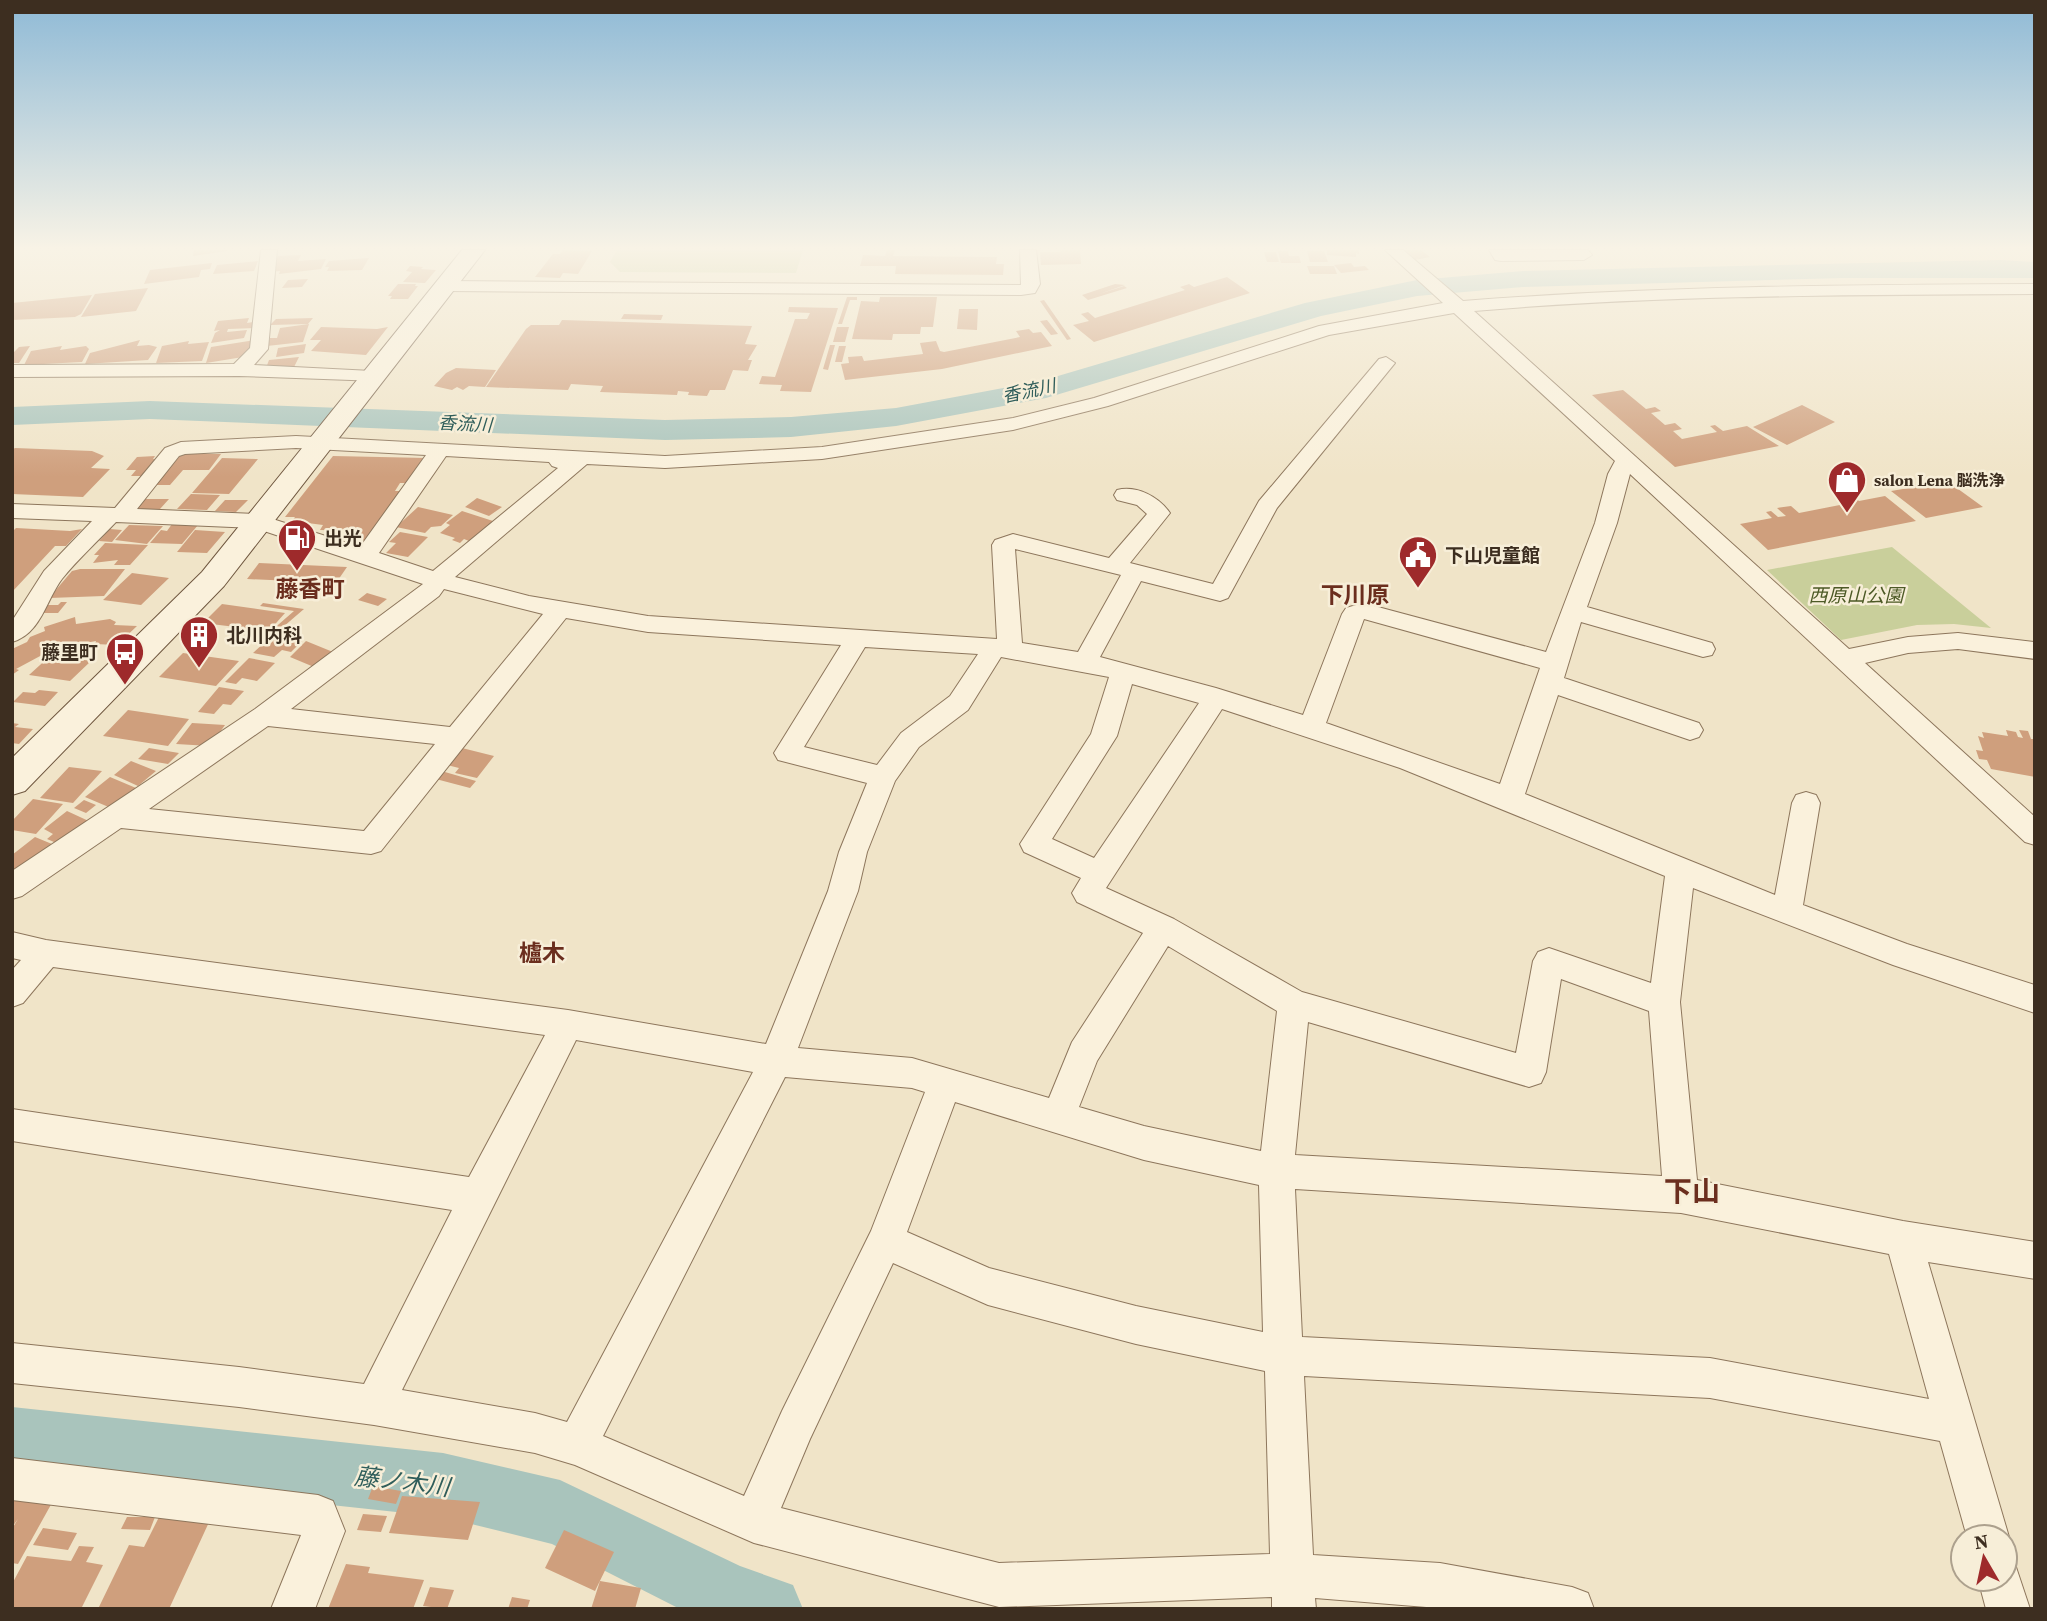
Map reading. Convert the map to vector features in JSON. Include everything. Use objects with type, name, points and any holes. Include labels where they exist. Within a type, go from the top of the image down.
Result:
[{"type":"street","points":[[239,370],[259,349],[261,326]]},
{"type":"street","points":[[12,781],[213,579],[414,326]]},
{"type":"street","points":[[12,634],[26,622],[52,576],[116,515],[172,452],[181,448],[271,442],[321,442],[439,451],[666,462],[822,453],[1013,424],[1089,405],[1325,330],[1347,326]]},
{"type":"street","points":[[1479,326],[2035,834]]},
{"type":"street","points":[[577,1445],[776,1061],[883,777],[910,740],[959,703],[1002,649],[1003,545],[1013,541],[1220,593],[1267,506],[1386,363]]},
{"type":"street","points":[[12,371],[239,370],[366,385]]},
{"type":"street","points":[[365,557],[439,451]]},
{"type":"street","points":[[12,887],[264,716],[431,591],[437,580],[577,463],[473,457],[475,451]]},
{"type":"street","points":[[1509,799],[1606,523],[1619,474],[1626,461]]},
{"type":"street","points":[[1085,662],[1124,570],[1131,544],[1149,529],[1159,513],[1145,500],[1125,495]]},
{"type":"street","points":[[12,512],[257,521],[437,580],[560,609],[648,624],[1002,649],[1085,662],[1311,726],[1509,799],[1904,956],[2035,999]]},
{"type":"street","points":[[114,816],[371,843],[560,609]]},
{"type":"street","points":[[1311,726],[1354,614],[1363,611],[1552,673],[1690,730]]},
{"type":"street","points":[[1573,611],[1703,649]]},
{"type":"street","points":[[858,638],[787,753],[883,777]]},
{"type":"street","points":[[1845,659],[1908,645],[1958,641],[2035,651]]},
{"type":"street","points":[[1102,874],[1034,844],[1104,736],[1123,673]]},
{"type":"street","points":[[1216,697],[1087,893],[1163,928],[1294,1004],[1529,1072],[1549,961],[1664,1002]]},
{"type":"street","points":[[264,716],[457,737]]},
{"type":"street","points":[[1787,910],[1806,803]]},
{"type":"street","points":[[1681,869],[1664,1002],[1681,1195]]},
{"type":"street","points":[[1058,1117],[1084,1053],[1163,928]]},
{"type":"street","points":[[12,945],[46,953],[568,1024],[776,1061],[912,1073],[1144,1143],[1276,1171],[1681,1195],[1903,1239],[2035,1261]]},
{"type":"street","points":[[12,993],[46,953]]},
{"type":"street","points":[[1293,1588],[1276,1171],[1294,1004]]},
{"type":"street","points":[[374,1405],[478,1196],[568,1024]]},
{"type":"street","points":[[754,1522],[796,1425],[885,1241],[945,1083]]},
{"type":"street","points":[[12,1125],[478,1196]]},
{"type":"street","points":[[1903,1239],[1984,1523]]},
{"type":"street","points":[[885,1241],[988,1286],[1136,1325],[1282,1355],[1710,1378],[1956,1424]]},
{"type":"street","points":[[12,1363],[239,1387],[374,1405],[535,1433],[577,1445],[754,1522],[872,1555],[999,1585],[1293,1588],[1440,1585],[1572,1609]]},
{"type":"street","points":[[12,1479],[318,1516],[324,1531],[293,1609]]},
{"type":"green space","name":"西原山公園","points":[[1892,547],[1991,628],[1954,624],[1917,625],[1841,640],[1767,570]]},
{"type":"building","points":[[216,326],[258,326],[257,328],[228,329],[227,332],[247,330],[244,338],[211,343],[215,333],[220,330],[214,331]]},
{"type":"building","points":[[308,326],[303,342],[267,346],[270,338],[277,338],[280,328]]},
{"type":"building","points":[[530,326],[752,326],[745,344],[757,345],[748,360],[752,360],[748,371],[733,370],[725,390],[710,390],[707,396],[688,395],[689,392],[678,391],[677,395],[600,392],[603,386],[571,384],[568,390],[486,387]]},
{"type":"building","points":[[793,326],[832,326],[811,392],[780,391],[782,385],[759,384],[762,376],[775,377]]},
{"type":"building","points":[[855,326],[933,326],[921,327],[920,334],[893,334],[892,340],[852,339]]},
{"type":"building","points":[[957,326],[977,326],[977,330],[957,329]]},
{"type":"building","points":[[1044,326],[1051,326],[1058,334],[1051,335]]},
{"type":"building","points":[[1057,326],[1062,326],[1071,339],[1067,340]]},
{"type":"building","points":[[1074,326],[1146,326],[1094,342]]},
{"type":"building","points":[[321,327],[388,327],[366,355],[311,351],[321,340],[310,340]]},
{"type":"building","points":[[837,327],[849,327],[845,342],[833,342]]},
{"type":"building","points":[[1029,329],[1033,333],[1041,332],[1052,346],[942,369],[845,380],[841,364],[849,363],[848,357],[862,356],[864,361],[923,354],[920,343],[936,341],[940,351],[944,352],[1020,337],[1016,331]]},
{"type":"building","points":[[140,340],[137,346],[157,347],[148,360],[85,364],[90,353]]},
{"type":"building","points":[[255,340],[253,350],[243,357],[206,363],[211,347]]},
{"type":"building","points":[[189,341],[188,344],[209,342],[202,361],[156,363],[162,346]]},
{"type":"building","points":[[306,344],[304,353],[276,357],[278,348]]},
{"type":"building","points":[[830,345],[835,345],[828,370],[823,369]]},
{"type":"building","points":[[30,346],[19,363],[12,363],[12,354],[19,347]]},
{"type":"building","points":[[62,346],[60,350],[86,346],[89,349],[82,362],[24,365],[31,351]]},
{"type":"building","points":[[839,346],[846,346],[842,362],[835,362]]},
{"type":"building","points":[[299,357],[294,367],[266,368],[269,360]]},
{"type":"building","points":[[456,368],[496,370],[485,387],[469,386],[463,390],[457,387],[452,390],[434,386],[446,373]]},
{"type":"building","points":[[1623,390],[1646,409],[1655,407],[1661,411],[1651,413],[1665,425],[1675,423],[1682,429],[1673,431],[1682,439],[1717,432],[1710,426],[1715,425],[1723,431],[1747,426],[1779,446],[1675,467],[1592,395]]},
{"type":"building","points":[[1802,405],[1835,422],[1787,445],[1753,427]]},
{"type":"building","points":[[12,450],[92,451],[104,456],[91,468],[110,469],[83,497],[12,494]]},
{"type":"building","points":[[185,454],[221,454],[209,470],[183,470],[170,485],[152,485],[178,457]]},
{"type":"building","points":[[155,456],[153,459],[159,459],[145,476],[131,476],[136,470],[126,470],[137,457]]},
{"type":"building","points":[[333,456],[427,458],[407,483],[400,483],[395,491],[403,491],[371,540],[345,540],[351,531],[320,530],[323,525],[292,521],[295,517],[285,517]]},
{"type":"building","points":[[222,458],[258,459],[229,494],[192,493]]},
{"type":"building","points":[[1910,480],[1918,486],[1940,482],[1947,487],[1954,486],[1983,507],[1926,518],[1891,491],[1909,488],[1901,481]]},
{"type":"building","points":[[1848,493],[1859,501],[1885,496],[1916,521],[1768,550],[1740,524],[1772,518],[1766,512],[1771,511],[1778,517],[1786,516],[1777,508],[1791,506],[1799,513],[1850,503],[1839,494]]},
{"type":"building","points":[[191,494],[220,495],[207,510],[177,509]]},
{"type":"building","points":[[477,498],[502,507],[489,516],[465,507]]},
{"type":"building","points":[[145,499],[169,499],[160,509],[136,509]]},
{"type":"building","points":[[225,500],[248,500],[236,512],[215,511]]},
{"type":"building","points":[[418,507],[453,515],[441,526],[431,527],[425,533],[396,527]]},
{"type":"building","points":[[462,511],[493,521],[469,541],[464,539],[460,543],[452,540],[455,538],[440,533],[450,525],[446,523]]},
{"type":"building","points":[[172,524],[198,525],[182,544],[150,543],[161,530],[167,531]]},
{"type":"building","points":[[129,525],[163,526],[147,544],[115,540]]},
{"type":"building","points":[[16,528],[70,531],[82,529],[66,546],[55,546],[12,592],[12,532]]},
{"type":"building","points":[[110,529],[122,530],[112,542],[99,541]]},
{"type":"building","points":[[195,530],[225,532],[207,553],[177,552]]},
{"type":"building","points":[[400,532],[428,537],[408,557],[386,553],[396,543],[389,542]]},
{"type":"building","points":[[105,543],[148,545],[130,565],[114,565],[118,560],[93,563],[99,555],[94,555]]},
{"type":"building","points":[[259,563],[347,567],[336,583],[247,579]]},
{"type":"building","points":[[125,569],[104,596],[49,598],[72,571]]},
{"type":"building","points":[[132,573],[169,578],[141,605],[103,600]]},
{"type":"building","points":[[367,593],[387,599],[378,606],[358,600]]},
{"type":"building","points":[[67,602],[58,613],[39,613],[46,605],[58,605]]},
{"type":"building","points":[[263,603],[304,609],[276,633],[271,631],[294,611],[260,606]]},
{"type":"building","points":[[222,604],[285,613],[269,631],[203,623]]},
{"type":"building","points":[[75,617],[76,624],[110,619],[116,622],[114,625],[137,626],[117,645],[95,644],[96,641],[68,646],[68,643],[41,652],[42,655],[16,669],[19,670],[12,675],[12,649],[45,631],[44,627]]},
{"type":"building","points":[[280,634],[303,640],[291,652],[282,650],[274,657],[253,653],[264,643],[270,644]]},
{"type":"building","points":[[306,641],[333,652],[314,667],[290,657]]},
{"type":"building","name":"北川内科","points":[[183,653],[239,661],[216,686],[159,677]]},
{"type":"building","points":[[51,655],[91,661],[70,681],[29,675]]},
{"type":"building","points":[[249,658],[275,663],[257,681],[242,678],[236,684],[225,682]]},
{"type":"building","points":[[219,687],[244,691],[231,705],[223,704],[214,714],[198,712]]},
{"type":"building","points":[[39,690],[58,692],[45,706],[13,702],[23,692],[35,693]]},
{"type":"building","points":[[128,710],[189,719],[168,746],[103,736]]},
{"type":"building","points":[[12,723],[19,724],[15,727],[33,729],[19,744],[12,743]]},
{"type":"building","points":[[192,723],[225,725],[210,746],[176,744]]},
{"type":"building","points":[[2006,730],[2016,732],[2018,737],[2023,738],[2019,730],[2028,731],[2031,739],[2035,739],[2035,777],[1991,769],[1987,760],[1979,759],[1976,750],[1983,751],[1978,736],[1984,738],[1982,732],[2008,736]]},
{"type":"building","points":[[458,747],[494,756],[477,778],[455,773],[459,768],[443,764]]},
{"type":"building","points":[[149,748],[179,753],[168,764],[138,759]]},
{"type":"building","points":[[131,761],[156,771],[138,786],[114,775]]},
{"type":"building","points":[[69,767],[102,771],[73,803],[40,798]]},
{"type":"building","points":[[438,770],[476,781],[470,788],[432,778]]},
{"type":"building","points":[[110,777],[136,788],[111,808],[85,797]]},
{"type":"building","points":[[33,799],[63,804],[36,834],[12,830],[12,821]]},
{"type":"building","points":[[84,800],[96,805],[86,813],[74,808]]},
{"type":"building","points":[[67,811],[93,823],[61,845],[47,839],[53,834],[44,829]]},
{"type":"building","points":[[35,837],[52,844],[17,873],[12,871],[12,855]]},
{"type":"building","points":[[12,1483],[58,1492],[18,1564],[12,1563],[12,1529],[18,1519],[12,1527]]},
{"type":"building","points":[[373,1486],[401,1491],[396,1504],[368,1499]]},
{"type":"building","points":[[402,1496],[480,1502],[468,1540],[389,1533]]},
{"type":"building","points":[[363,1514],[387,1516],[381,1532],[357,1530]]},
{"type":"building","points":[[160,1515],[210,1520],[169,1609],[98,1609],[129,1545],[144,1547]]},
{"type":"building","points":[[127,1517],[155,1517],[150,1530],[121,1529]]},
{"type":"building","points":[[43,1528],[77,1533],[68,1550],[33,1545]]},
{"type":"building","points":[[564,1530],[614,1552],[595,1591],[545,1568]]},
{"type":"building","points":[[79,1546],[94,1547],[86,1562],[103,1565],[81,1609],[12,1609],[12,1584],[27,1556],[71,1561]]},
{"type":"building","points":[[346,1564],[370,1567],[368,1573],[424,1580],[413,1609],[328,1609]]},
{"type":"building","points":[[600,1581],[641,1588],[635,1609],[591,1609]]},
{"type":"building","points":[[430,1587],[454,1590],[447,1609],[423,1606]]},
{"type":"building","points":[[512,1597],[530,1600],[527,1609],[508,1609]]},
{"type":"waterway","name":"香流川","points":[[12,416],[150,410],[665,430],[791,427],[896,417],[1046,389],[1259,326]]},
{"type":"waterway","name":"藤ノ木川","points":[[12,1439],[443,1485],[560,1513],[731,1598],[769,1609]]},
{"type":"place","name":"salon Lena 脳洗浄","points":[[1847,514]]},
{"type":"place","name":"出光","points":[[297,572]]},
{"type":"place","name":"下山児童館","points":[[1418,589]]},
{"type":"place","name":"北川内科","points":[[199,669]]},
{"type":"place","name":"藤里町","points":[[125,686]]},
{"type":"district","name":"藤香町","points":[[310,589]]},
{"type":"district","name":"下川原","points":[[1355,595]]},
{"type":"district","name":"櫨木","points":[[542,953]]},
{"type":"district","name":"下山","points":[[1692,1191]]}]
